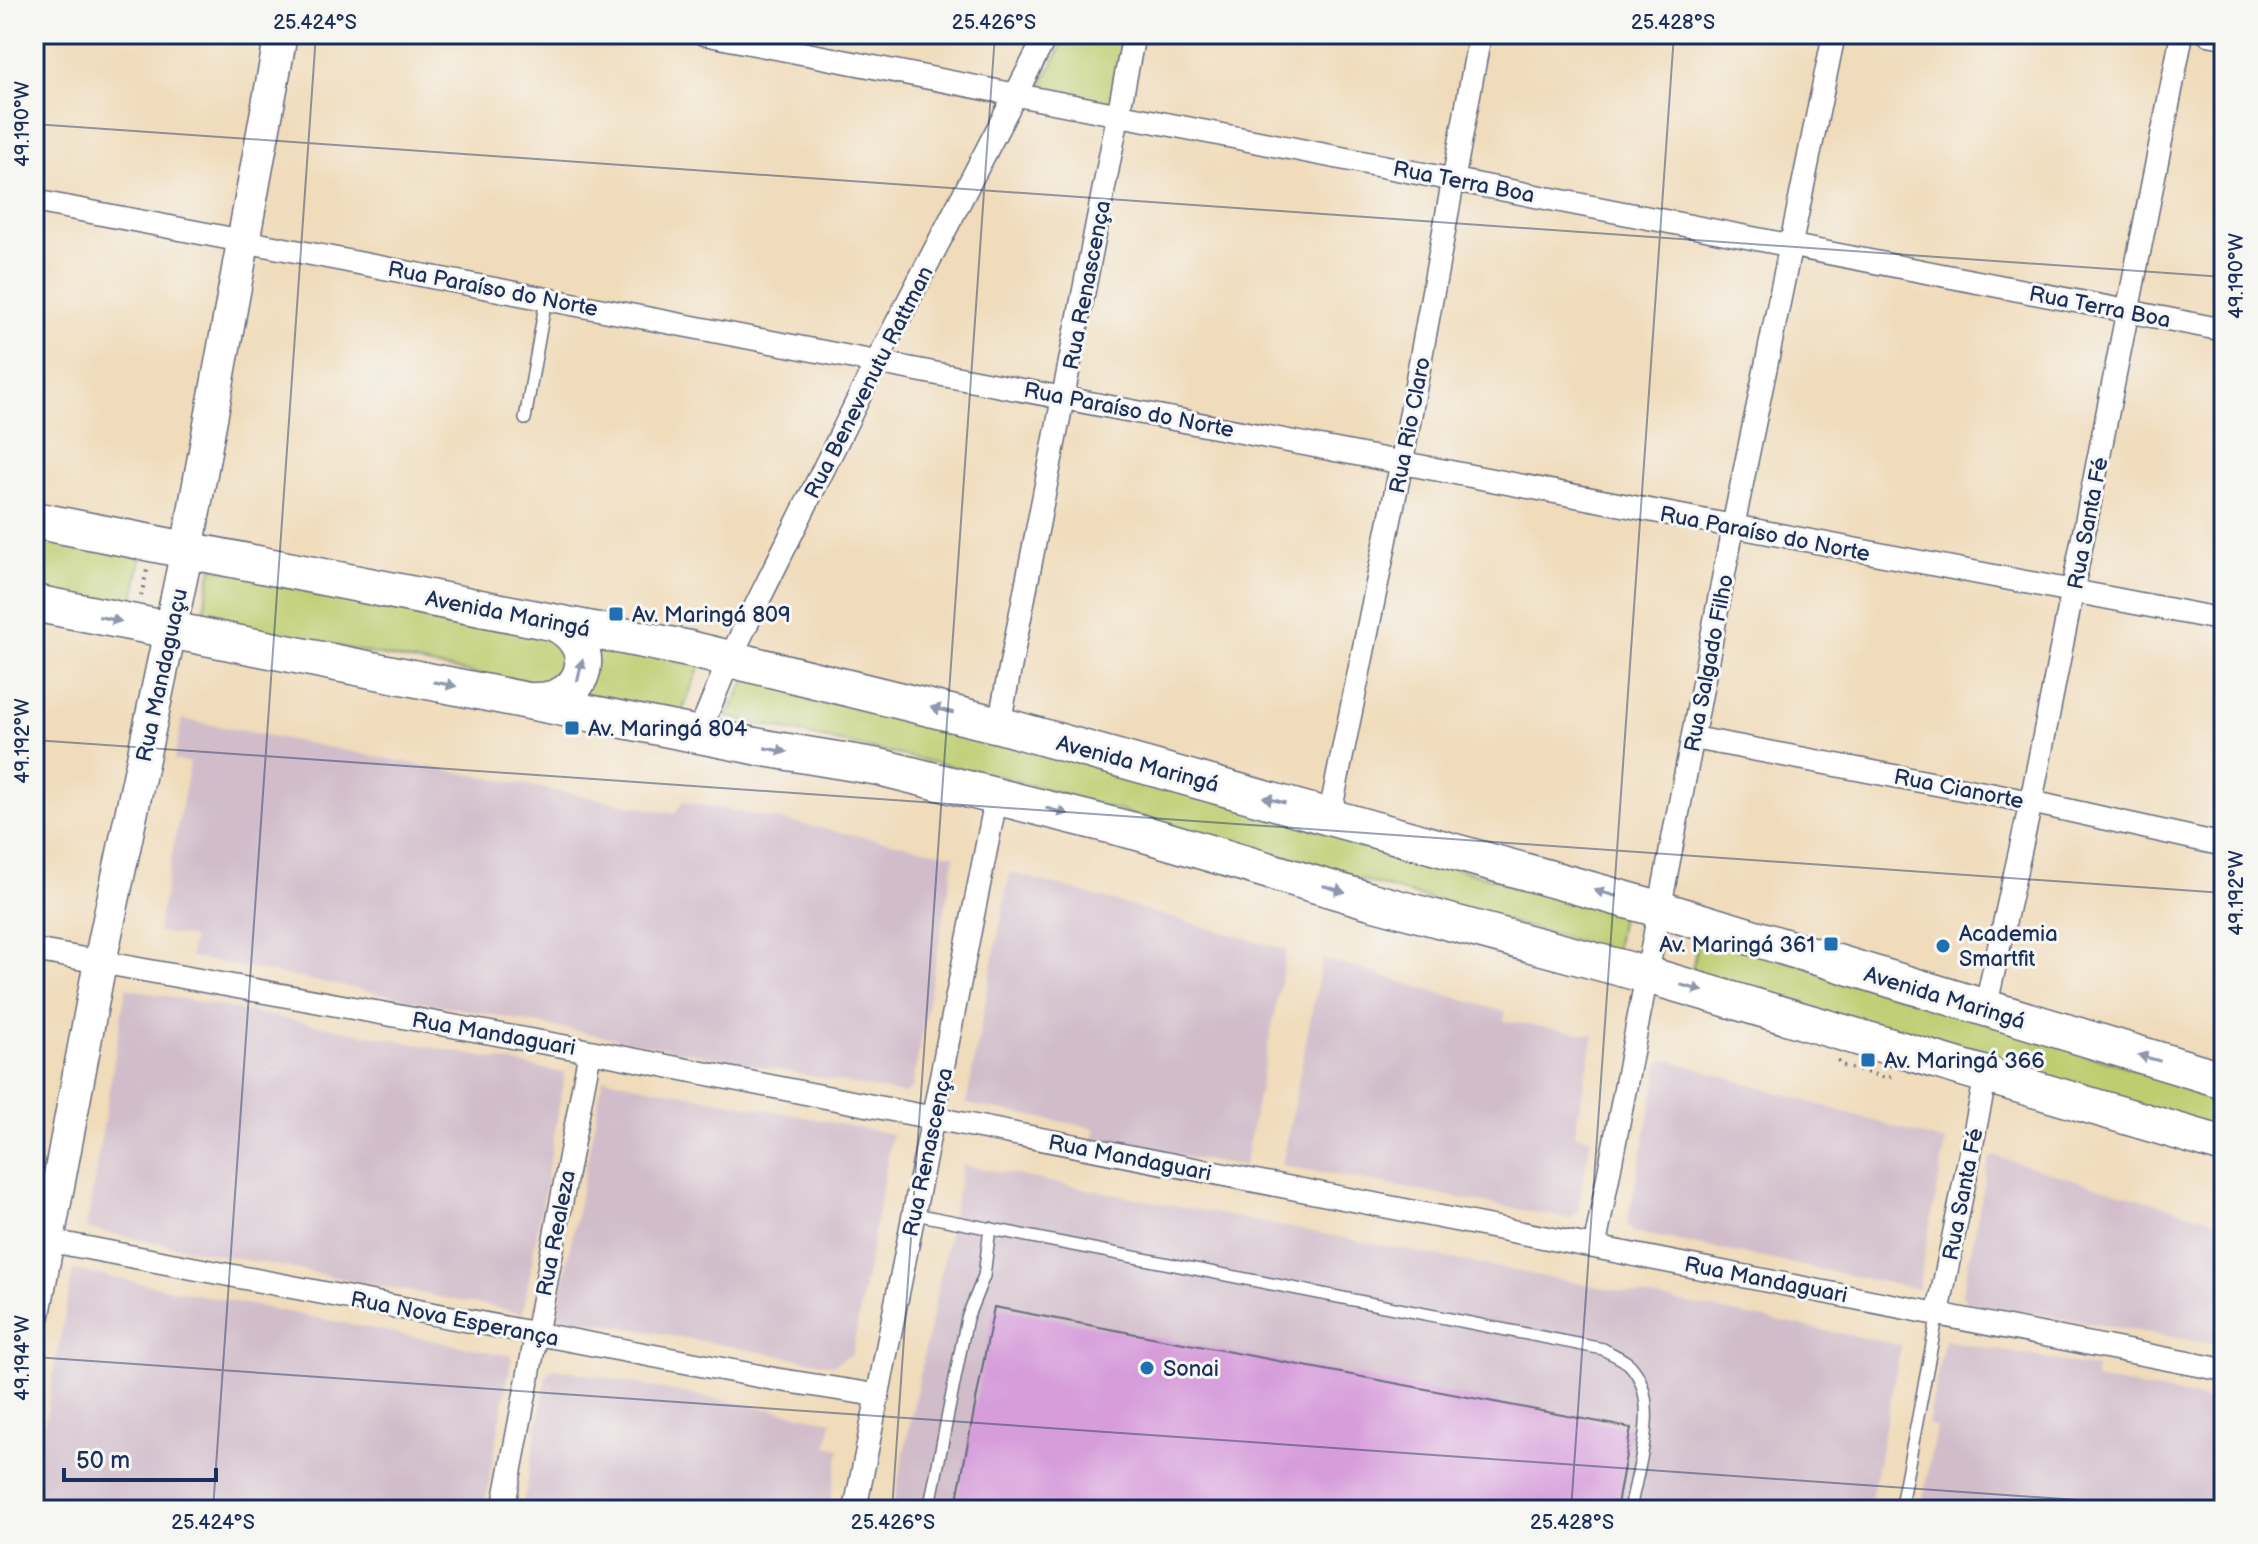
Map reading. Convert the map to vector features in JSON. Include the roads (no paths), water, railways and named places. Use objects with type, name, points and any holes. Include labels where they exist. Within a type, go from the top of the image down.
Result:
[{"type":"main road","name":"Avenida Maringá","points":[[34,520],[730,658],[999,725],[1330,814],[1659,909],[2224,1080]]},
{"type":"main road","points":[[34,603],[698,735],[879,767],[997,794],[1647,975],[2224,1145]]},
{"type":"main road","points":[[534,701],[550,702],[565,696],[576,685],[582,670],[583,655],[577,640],[567,628],[553,622]]},
{"type":"street","name":"Rua Mandaguaçu","points":[[34,1314],[41,1239],[187,550],[281,34]]},
{"type":"street","name":"Rua Terra Boa","points":[[704,34],[2224,330]]},
{"type":"street","name":"Rua Benevenutu Rattman","points":[[698,735],[730,658],[877,361],[1047,34]]},
{"type":"street","name":"Rua Renascença","points":[[999,725],[1134,34]]},
{"type":"street","name":"Rua Rio Claro","points":[[1330,814],[1402,461],[1456,179],[1480,34]]},
{"type":"street","name":"Rua Salgado Filho","points":[[1595,1245],[1733,527],[1834,34]]},
{"type":"street","name":"Rua Santa Fé","points":[[1985,1010],[2031,802],[2182,34]]},
{"type":"street","points":[[2208,34],[2224,37]]},
{"type":"street","name":"Rua Paraíso do Norte","points":[[34,201],[2224,620]]},
{"type":"street","name":"Rua Cianorte","points":[[1694,738],[2031,802],[2224,845]]},
{"type":"street","name":"Rua Renascença","points":[[855,1510],[997,794]]},
{"type":"street","name":"Rua Mandaguari","points":[[34,950],[590,1051],[2224,1370]]},
{"type":"street","name":"Rua Realeza","points":[[503,1510],[590,1051]]},
{"type":"street","name":"Rua Santa Fé","points":[[1938,1313],[1986,1075]]},
{"type":"street","name":"Rua Nova Esperança","points":[[41,1239],[535,1334],[876,1395]]},
{"type":"lane","points":[[525,419],[546,299]]},
{"type":"lane","points":[[915,1214],[1603,1349],[1629,1365],[1644,1389],[1646,1420],[1630,1510]]},
{"type":"lane","points":[[929,1510],[967,1318],[984,1276],[990,1228]]},
{"type":"lane","points":[[1900,1510],[1938,1313]]},
{"type":"place","name":"Av. Maringá 809","points":[[616,614]]},
{"type":"place","name":"Av. Maringá 804","points":[[572,728]]},
{"type":"place","name":"Av. Maringá 361","points":[[1831,944]]},
{"type":"place","name":"Academia Smartfit","points":[[1943,946]]},
{"type":"place","name":"Av. Maringá 366","points":[[1868,1060]]},
{"type":"place","name":"Sonai","points":[[1147,1368]]}]
